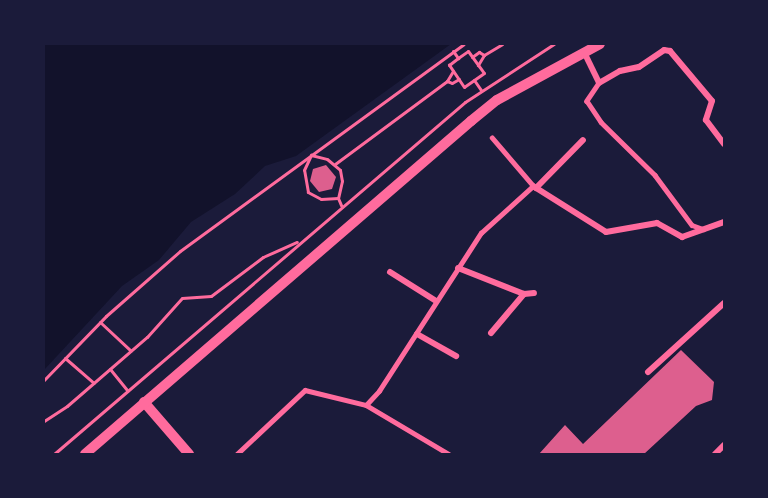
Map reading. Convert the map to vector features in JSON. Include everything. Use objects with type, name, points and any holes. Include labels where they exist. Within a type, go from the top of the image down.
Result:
[{"type":"street","points":[[85,454],[497,100],[600,44]]},
{"type":"street","points":[[584,52],[599,83],[620,71],[639,67],[664,50],[670,51],[712,101],[706,120],[724,144]]},
{"type":"street","points":[[583,140],[535,187],[603,231],[657,223],[678,237],[724,222]]},
{"type":"street","points":[[458,268],[524,294],[534,293]]},
{"type":"street","points":[[390,272],[436,301]]},
{"type":"street","points":[[491,333],[524,294]]},
{"type":"street","points":[[648,372],[724,303]]},
{"type":"street","points":[[417,334],[456,356]]},
{"type":"street","points":[[144,402],[189,454]]},
{"type":"street","points":[[715,454],[724,445]]},
{"type":"lane","points":[[599,83],[586,101],[602,122],[655,175],[686,218],[703,229]]},
{"type":"lane","points":[[366,405],[393,374],[436,301],[492,221],[535,187],[492,138]]},
{"type":"lane","points":[[237,454],[305,390],[366,405],[449,454]]},
{"type":"path","points":[[44,380],[100,322],[180,251],[464,44]]},
{"type":"path","points":[[478,65],[484,55],[502,44]]},
{"type":"path","points":[[54,454],[341,205],[481,90],[554,44]]},
{"type":"path","points":[[453,51],[458,58]]},
{"type":"path","points":[[468,51],[484,73],[465,87],[449,65],[458,58],[468,51]]},
{"type":"path","points":[[472,57],[478,52],[484,55]]},
{"type":"path","points":[[335,164],[447,81],[453,71]]},
{"type":"path","points":[[447,81],[452,83],[459,79]]},
{"type":"path","points":[[474,80],[481,90]]},
{"type":"path","points":[[311,155],[335,164],[342,175],[338,198],[341,205]]},
{"type":"path","points":[[311,155],[304,175],[308,192],[321,199],[338,198]]},
{"type":"path","points":[[44,421],[110,369],[182,298],[211,296],[262,256],[299,242]]},
{"type":"path","points":[[100,322],[130,351]]},
{"type":"path","points":[[65,357],[94,383]]},
{"type":"path","points":[[110,369],[128,391]]},
{"type":"shaded area","points":[[44,44],[451,44],[296,156],[265,166],[235,194],[191,222],[159,260],[122,286],[44,370]]},
{"type":"building","points":[[326,165],[336,177],[332,189],[319,192],[310,181],[313,169]]},
{"type":"building","points":[[681,350],[714,382],[712,400],[696,406],[644,454],[539,454],[565,425],[583,444]]}]
